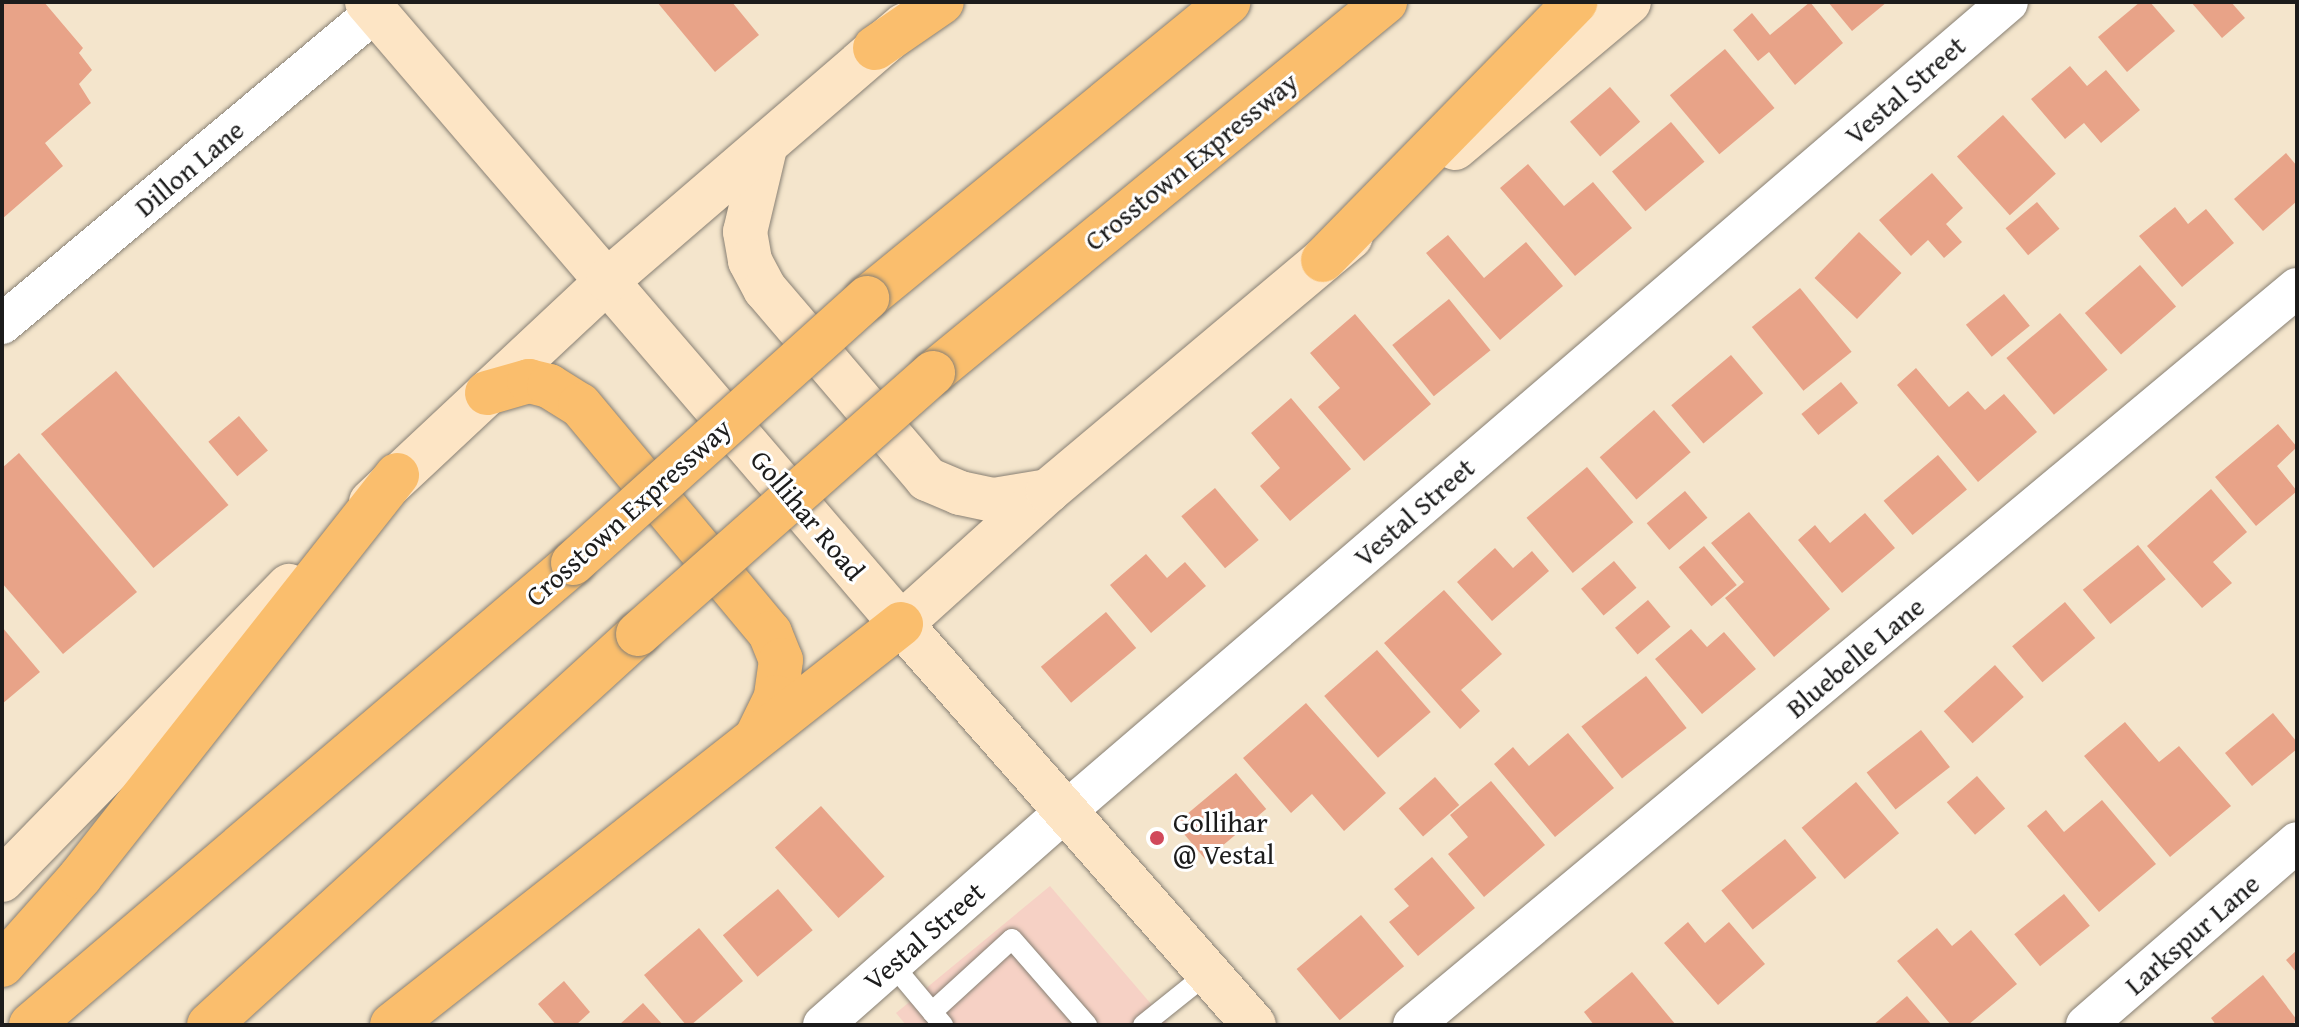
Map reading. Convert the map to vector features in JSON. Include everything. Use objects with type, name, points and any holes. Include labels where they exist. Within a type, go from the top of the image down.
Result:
[{"type":"highway","points":[[875,48],[942,2]]},
{"type":"highway","name":"Crosstown Expressway","points":[[31,1025],[573,563],[867,298],[1228,2]]},
{"type":"highway","name":"Crosstown Expressway","points":[[209,1025],[638,634],[933,373],[1385,2]]},
{"type":"highway","points":[[1323,260],[1576,2]]},
{"type":"highway","points":[[487,393],[529,381],[549,386],[580,405],[770,633],[781,660],[776,697],[758,734]]},
{"type":"highway","points":[[2,965],[80,877],[397,475]]},
{"type":"highway","points":[[392,1025],[901,624]]},
{"type":"main road","points":[[2,880],[397,475],[608,280],[765,148],[875,48],[934,2]]},
{"type":"main road","points":[[901,624],[1048,491],[1629,2]]},
{"type":"main road","name":"Gollihar Road","points":[[371,7],[901,624],[1254,1025]]},
{"type":"main road","points":[[765,148],[745,232],[750,261],[765,289],[927,479],[960,493],[994,500],[1048,491]]},
{"type":"street","name":"Vestal Street","points":[[823,1025],[1065,812],[2008,2]]},
{"type":"street","name":"Dillon Lane","points":[[2,324],[371,7]]},
{"type":"street","name":"Bluebelle Lane","points":[[1413,1025],[2297,288]]},
{"type":"street","name":"Larkspur Lane","points":[[2086,1025],[2297,842]]},
{"type":"lane","points":[[892,964],[937,1018],[1012,939],[1087,1025]]},
{"type":"lane","points":[[1146,1024],[1208,973]]},
{"type":"shaded area","points":[[1050,886],[1169,1025],[906,1025],[896,1013]]},
{"type":"building","points":[[2,2],[44,2],[83,48],[79,53],[92,70],[79,84],[91,103],[45,143],[63,166],[2,219]]},
{"type":"building","points":[[657,2],[732,2],[759,35],[715,72]]},
{"type":"building","points":[[1810,2],[1843,43],[1795,85],[1769,52],[1758,61],[1733,30],[1752,13],[1770,35]]},
{"type":"building","points":[[1828,2],[1887,2],[1852,31]]},
{"type":"building","points":[[2140,2],[2150,2],[2175,31],[2127,72],[2098,37]]},
{"type":"building","points":[[2191,2],[2231,2],[2245,18],[2222,38]]},
{"type":"building","points":[[1725,49],[1774,108],[1719,154],[1670,95]]},
{"type":"building","points":[[2070,66],[2087,86],[2106,70],[2140,110],[2101,143],[2084,123],[2065,139],[2031,99]]},
{"type":"building","points":[[1610,87],[1640,122],[1600,156],[1570,122]]},
{"type":"building","points":[[2003,115],[2056,174],[2010,215],[1957,156]]},
{"type":"building","points":[[1671,122],[1704,162],[1645,211],[1612,171]]},
{"type":"building","points":[[2286,153],[2297,166],[2297,201],[2263,231],[2234,199]]},
{"type":"building","points":[[1528,164],[1564,206],[1593,182],[1632,228],[1575,276],[1500,188]]},
{"type":"building","points":[[1932,173],[1963,208],[1946,224],[1962,242],[1944,258],[1928,240],[1911,256],[1879,220]]},
{"type":"building","points":[[2037,202],[2059,229],[2028,255],[2006,228]]},
{"type":"building","points":[[2175,207],[2188,224],[2206,209],[2234,243],[2182,287],[2139,236]]},
{"type":"building","points":[[1859,232],[1901,273],[1857,319],[1815,278]]},
{"type":"building","points":[[1448,235],[1484,278],[1526,242],[1563,286],[1500,340],[1426,253]]},
{"type":"building","points":[[2140,265],[2176,307],[2121,354],[2085,313]]},
{"type":"building","points":[[1800,288],[1852,352],[1803,391],[1752,327]]},
{"type":"building","points":[[2004,294],[2030,326],[1992,357],[1966,325]]},
{"type":"building","points":[[1449,299],[1491,350],[1434,396],[1392,345]]},
{"type":"building","points":[[2060,313],[2108,370],[2054,415],[2006,358]]},
{"type":"building","points":[[1355,314],[1431,404],[1364,461],[1318,407],[1340,388],[1310,353]]},
{"type":"building","points":[[1731,355],[1763,393],[1703,443],[1671,405]]},
{"type":"building","points":[[1916,368],[1949,407],[1968,391],[1985,410],[2004,394],[2037,432],[1978,482],[1897,385]]},
{"type":"building","points":[[116,371],[228,505],[153,568],[41,434]]},
{"type":"building","points":[[1841,382],[1858,403],[1818,435],[1801,414]]},
{"type":"building","points":[[1291,398],[1351,469],[1290,521],[1260,486],[1280,468],[1251,433]]},
{"type":"building","points":[[1654,410],[1691,452],[1636,499],[1600,457]]},
{"type":"building","points":[[239,416],[268,450],[237,476],[208,442]]},
{"type":"building","points":[[2278,424],[2297,447],[2277,466],[2297,491],[2256,526],[2215,477]]},
{"type":"building","points":[[19,453],[137,592],[63,654],[2,583],[2,468]]},
{"type":"building","points":[[1938,455],[1967,489],[1913,535],[1884,501]]},
{"type":"building","points":[[1587,467],[1633,522],[1573,573],[1526,518]]},
{"type":"building","points":[[1215,488],[1259,540],[1225,568],[1181,516]]},
{"type":"building","points":[[2211,489],[2247,532],[2213,562],[2232,583],[2202,608],[2147,546]]},
{"type":"building","points":[[1685,491],[1707,518],[1669,550],[1647,523]]},
{"type":"building","points":[[1749,512],[1830,609],[1774,657],[1725,598],[1744,582],[1711,543]]},
{"type":"building","points":[[1865,513],[1895,548],[1842,593],[1798,540],[1815,525],[1830,543]]},
{"type":"building","points":[[2138,545],[2166,579],[2111,624],[2083,590]]},
{"type":"building","points":[[1704,546],[1737,585],[1712,606],[1679,567]]},
{"type":"building","points":[[1495,548],[1513,568],[1532,551],[1549,571],[1492,621],[1457,582]]},
{"type":"building","points":[[1146,554],[1167,578],[1185,562],[1206,586],[1151,633],[1110,585]]},
{"type":"building","points":[[1614,561],[1636,588],[1604,615],[1581,589]]},
{"type":"building","points":[[1444,590],[1502,654],[1461,690],[1480,711],[1460,729],[1384,643]]},
{"type":"building","points":[[1648,600],[1670,627],[1638,654],[1615,628]]},
{"type":"building","points":[[2065,602],[2095,638],[2042,682],[2012,646]]},
{"type":"building","points":[[1106,612],[1136,648],[1071,703],[1041,667]]},
{"type":"building","points":[[2,627],[40,672],[2,704]]},
{"type":"building","points":[[1691,629],[1707,647],[1724,632],[1756,669],[1702,714],[1655,659]]},
{"type":"building","points":[[1377,650],[1431,712],[1378,758],[1324,696]]},
{"type":"building","points":[[1995,665],[2024,697],[1972,743],[1944,711]]},
{"type":"building","points":[[1646,676],[1687,728],[1622,778],[1581,726]]},
{"type":"building","points":[[1306,703],[1386,793],[1344,831],[1312,794],[1291,813],[1243,758]]},
{"type":"building","points":[[2273,713],[2297,742],[2297,749],[2252,786],[2225,753]]},
{"type":"building","points":[[2125,722],[2159,762],[2179,746],[2231,806],[2170,857],[2084,756]]},
{"type":"building","points":[[1921,730],[1950,767],[1896,810],[1867,772]]},
{"type":"building","points":[[1568,733],[1614,788],[1555,837],[1494,764],[1513,747],[1529,766]]},
{"type":"building","points":[[1236,773],[1266,809],[1206,860],[1175,824]]},
{"type":"building","points":[[1977,776],[2005,808],[1975,835],[1947,802]]},
{"type":"building","points":[[1435,777],[1459,805],[1423,836],[1399,808]]},
{"type":"building","points":[[1491,781],[1545,845],[1484,897],[1448,854],[1468,837],[1450,815]]},
{"type":"building","points":[[1856,782],[1899,833],[1845,879],[1802,828]]},
{"type":"building","points":[[2102,800],[2156,864],[2099,912],[2027,826],[2046,810],[2064,832]]},
{"type":"building","points":[[821,806],[885,877],[838,918],[775,847]]},
{"type":"building","points":[[1785,839],[1816,878],[1753,929],[1721,891]]},
{"type":"building","points":[[1432,857],[1475,908],[1418,956],[1389,922],[1409,906],[1394,889]]},
{"type":"building","points":[[778,889],[813,930],[758,977],[723,935]]},
{"type":"building","points":[[2064,894],[2090,926],[2040,966],[2014,934]]},
{"type":"building","points":[[1361,915],[1404,966],[1340,1020],[1297,969]]},
{"type":"building","points":[[1688,922],[1705,943],[1729,922],[1765,964],[1718,1005],[1664,943]]},
{"type":"building","points":[[699,928],[743,981],[691,1025],[686,1025],[644,975]]},
{"type":"building","points":[[1937,928],[1952,946],[1971,930],[2017,984],[1968,1025],[1951,1025],[1897,961]]},
{"type":"building","points":[[2297,950],[2297,973],[2286,960]]},
{"type":"building","points":[[1632,972],[1676,1025],[1594,1025],[1584,1012]]},
{"type":"building","points":[[2263,975],[2297,1020],[2291,1025],[2216,1025],[2211,1018]]},
{"type":"building","points":[[564,981],[590,1012],[576,1025],[556,1025],[538,1004]]},
{"type":"building","points":[[1907,996],[1932,1025],[1873,1025]]},
{"type":"building","points":[[643,1003],[663,1025],[619,1025]]},
{"type":"place","name":"Gollihar @ Vestal","points":[[1157,838]]}]
